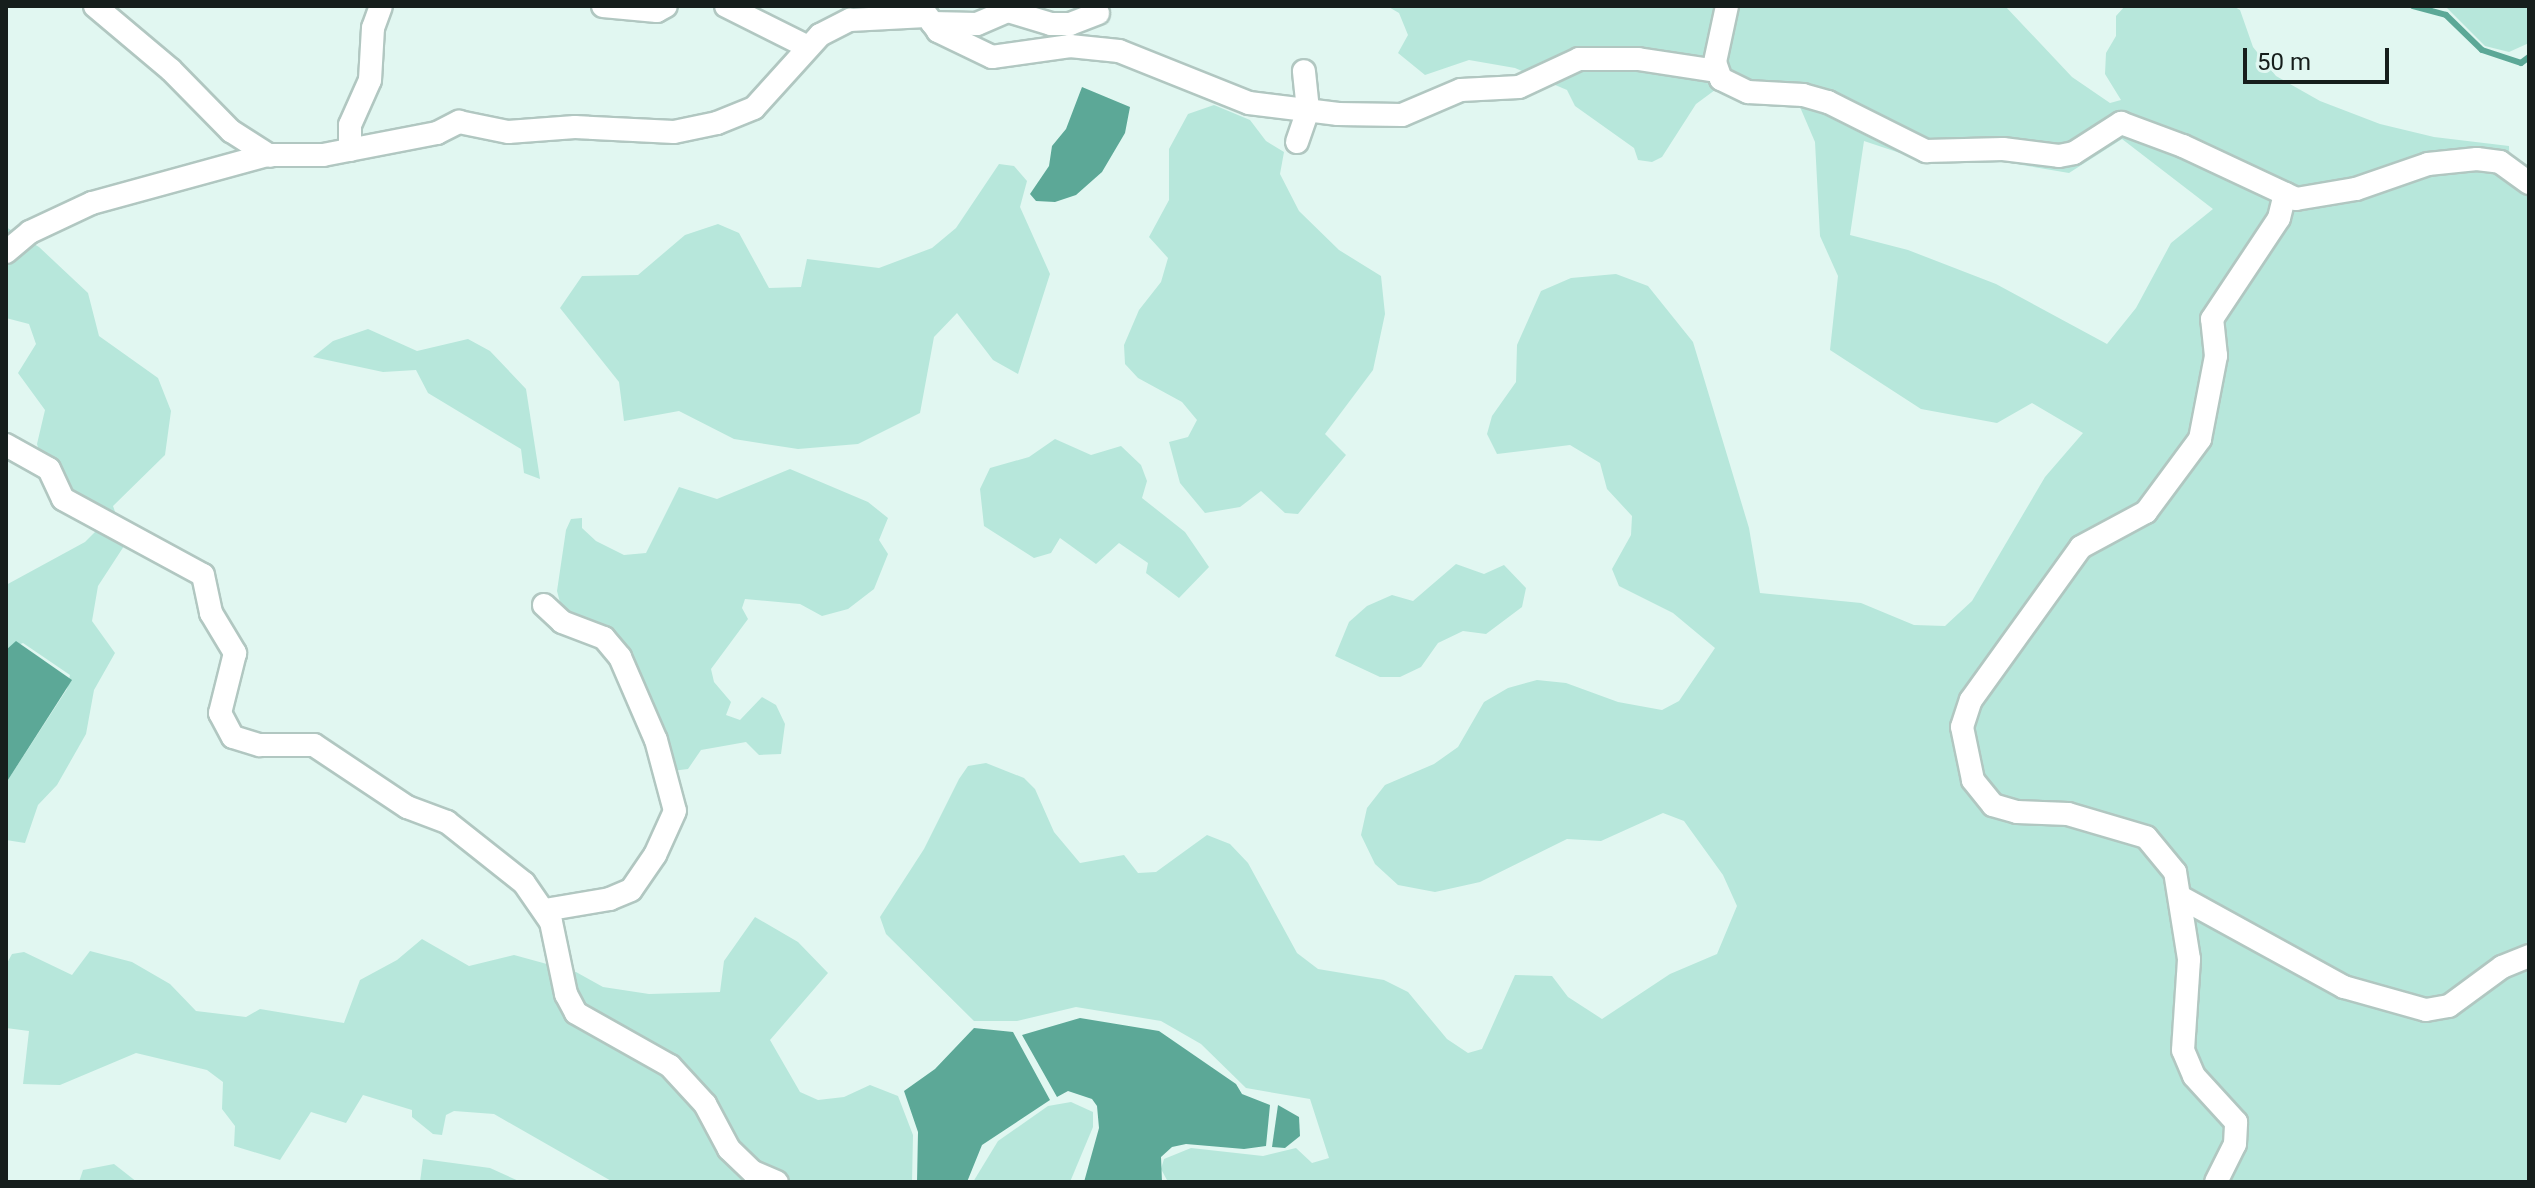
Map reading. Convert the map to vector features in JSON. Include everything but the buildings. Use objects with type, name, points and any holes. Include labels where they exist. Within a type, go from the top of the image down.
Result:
[{"type":"street","points":[[95,6],[171,70],[231,131],[270,156]]},
{"type":"street","points":[[350,150],[350,125],[370,80],[373,28],[381,6]]},
{"type":"street","points":[[603,6],[657,11],[666,6]]},
{"type":"street","points":[[726,6],[808,47]]},
{"type":"street","points":[[1727,6],[1716,71],[1721,79],[1748,92],[1803,95],[1828,102],[1926,151],[2003,149],[2059,156],[2074,153],[2121,123],[2183,146],[2285,194],[2321,197],[2428,164],[2477,159],[2500,162],[2529,183]]},
{"type":"street","points":[[6,252],[30,232],[92,203],[270,156],[350,150],[437,133],[459,122],[508,132],[575,127],[674,132],[717,123],[754,108],[808,47],[850,20],[926,15],[977,24],[1008,11],[1051,24],[1070,24],[1098,13]]},
{"type":"street","points":[[926,15],[956,43],[992,57],[1070,46],[1119,51],[1249,103],[1308,110],[1402,115],[1451,92],[1519,87],[1591,58],[1716,71]]},
{"type":"street","points":[[1297,142],[1308,110],[1304,71]]},
{"type":"street","points":[[2216,1182],[2235,1144],[2236,1122],[2194,1076],[2183,1050],[2189,959],[2182,898],[2171,864],[2146,837],[2068,814],[2017,812],[1993,805],[1973,780],[1962,727],[1971,700],[2081,547],[2146,512],[2200,439],[2216,356],[2212,319],[2279,218],[2285,194]]},
{"type":"street","points":[[6,445],[49,469],[63,499],[203,575],[211,613],[235,653],[220,713],[233,737],[260,745],[314,745],[407,807],[447,822],[524,883],[545,910],[566,994],[576,1013],[670,1066],[697,1093],[729,1149],[753,1172],[777,1182]]},
{"type":"street","points":[[544,605],[562,622],[604,638],[620,657],[656,740],[675,811],[655,855],[631,890],[545,910]]},
{"type":"street","points":[[2182,898],[2344,987],[2426,1010],[2449,1006],[2502,967],[2529,956]]},
{"type":"shaded area","points":[[1387,6],[2005,6],[2072,77],[2110,103],[2121,100],[2105,74],[2106,53],[2116,36],[2116,16],[2125,6],[2233,6],[2240,10],[2253,47],[2276,76],[2320,101],[2380,124],[2434,137],[2509,146],[2510,174],[2529,192],[2529,1182],[1168,1182],[1161,1169],[1164,1159],[1191,1148],[1263,1156],[1296,1148],[1312,1163],[1329,1158],[1310,1099],[1246,1088],[1201,1044],[1161,1021],[1076,1007],[1017,1021],[974,1021],[886,934],[880,917],[924,849],[959,779],[968,766],[986,763],[1024,778],[1035,789],[1054,832],[1080,863],[1124,855],[1138,873],[1156,872],[1207,835],[1230,844],[1248,863],[1297,953],[1318,969],[1384,980],[1408,992],[1447,1039],[1468,1053],[1482,1049],[1515,975],[1552,976],[1568,997],[1602,1019],[1670,974],[1717,954],[1737,906],[1723,875],[1684,821],[1663,813],[1601,841],[1567,839],[1480,882],[1435,892],[1398,885],[1375,864],[1361,835],[1367,808],[1385,785],[1434,764],[1458,747],[1484,702],[1508,688],[1537,680],[1566,683],[1618,702],[1662,710],[1679,701],[1715,648],[1673,613],[1619,586],[1612,569],[1631,535],[1632,516],[1607,489],[1600,463],[1570,445],[1497,454],[1487,434],[1492,416],[1516,382],[1517,345],[1541,291],[1571,278],[1616,274],[1648,286],[1693,342],[1749,528],[1760,593],[1861,603],[1914,625],[1945,626],[1972,601],[2045,477],[2083,433],[2032,403],[1997,423],[1921,409],[1830,350],[1838,276],[1820,236],[1815,142],[1791,86],[1743,83],[1715,90],[1696,104],[1662,157],[1652,162],[1638,160],[1634,148],[1575,106],[1567,90],[1515,68],[1469,60],[1425,75],[1398,53],[1408,35],[1399,13]],"holes":[[[2122,139],[2213,209],[2171,243],[2136,308],[2107,344],[1996,284],[1908,250],[1850,235],[1864,141],[1930,163],[2004,162],[2069,173]]]},
{"type":"shaded area","points":[[2445,6],[2529,6],[2529,43],[2509,52],[2485,46]]},
{"type":"shaded area","points":[[1082,87],[1130,107],[1125,133],[1102,172],[1076,195],[1055,202],[1036,201],[1030,194],[1049,166],[1052,146],[1066,129]]},
{"type":"shaded area","points":[[1214,105],[1250,120],[1266,141],[1284,152],[1280,174],[1299,211],[1339,250],[1381,276],[1385,314],[1373,370],[1325,434],[1346,455],[1298,514],[1285,513],[1261,491],[1240,507],[1205,513],[1180,483],[1169,442],[1188,437],[1197,420],[1182,402],[1138,378],[1125,364],[1124,345],[1139,310],[1161,282],[1168,258],[1149,237],[1169,200],[1169,149],[1188,114]]},
{"type":"shaded area","points":[[999,164],[1014,166],[1027,181],[1020,207],[1050,274],[1018,374],[993,360],[957,313],[934,337],[920,413],[858,444],[798,449],[734,439],[679,411],[624,421],[619,382],[560,308],[582,276],[638,275],[685,235],[718,224],[739,233],[769,288],[801,287],[807,259],[879,268],[932,248],[956,228]]},
{"type":"shaded area","points":[[6,227],[39,247],[88,293],[99,336],[158,378],[171,411],[165,455],[113,506],[126,543],[98,586],[92,621],[115,653],[94,690],[86,734],[57,785],[38,805],[25,843],[6,840],[6,783],[67,689],[70,675],[23,643],[6,650],[6,585],[85,542],[101,526],[48,483],[37,444],[45,410],[18,373],[36,344],[29,324],[6,318]]},
{"type":"shaded area","points":[[368,329],[417,351],[468,339],[490,351],[526,389],[540,479],[524,473],[521,449],[428,393],[416,370],[383,372],[313,357],[333,341]]},
{"type":"shaded area","points":[[1055,439],[1091,455],[1121,446],[1141,465],[1147,481],[1142,498],[1185,532],[1209,567],[1179,598],[1146,573],[1148,563],[1119,543],[1096,564],[1060,538],[1051,553],[1034,558],[984,526],[980,489],[990,468],[1029,457]]},
{"type":"shaded area","points":[[790,469],[868,502],[888,518],[879,540],[888,554],[874,589],[848,609],[822,616],[800,604],[745,599],[742,608],[748,619],[711,669],[714,682],[731,702],[726,715],[740,720],[762,697],[776,705],[785,724],[781,754],[759,755],[746,742],[701,750],[688,769],[672,771],[619,654],[566,625],[557,591],[566,530],[571,519],[582,518],[582,528],[596,541],[624,555],[646,553],[679,487],[717,499]]},
{"type":"shaded area","points":[[1456,564],[1484,574],[1504,565],[1526,588],[1522,607],[1486,634],[1463,631],[1438,643],[1421,667],[1400,677],[1380,677],[1335,656],[1349,622],[1367,606],[1392,595],[1413,601]]},
{"type":"shaded area","points":[[16,641],[72,680],[6,783],[6,650]]},
{"type":"shaded area","points":[[755,917],[798,942],[828,973],[770,1040],[800,1092],[818,1100],[844,1097],[870,1085],[898,1096],[913,1135],[912,1182],[613,1182],[494,1114],[454,1111],[446,1115],[442,1135],[433,1134],[412,1117],[412,1110],[363,1095],[346,1123],[311,1112],[280,1160],[234,1146],[235,1126],[222,1109],[223,1082],[207,1070],[136,1053],[60,1085],[23,1084],[29,1031],[6,1028],[6,965],[12,954],[24,952],[72,975],[90,951],[132,962],[170,984],[196,1011],[246,1017],[260,1009],[344,1023],[360,980],[397,960],[422,939],[469,966],[514,955],[576,972],[603,987],[649,994],[720,992],[724,961]]},
{"type":"shaded area","points":[[1080,1018],[1159,1031],[1236,1084],[1242,1094],[1270,1105],[1266,1146],[1244,1149],[1186,1144],[1172,1147],[1161,1157],[1162,1182],[1084,1182],[1099,1128],[1097,1106],[1092,1099],[1068,1091],[1057,1097],[1022,1035]]},
{"type":"shaded area","points":[[974,1028],[1013,1032],[1050,1100],[982,1145],[967,1182],[917,1182],[918,1132],[904,1091],[935,1069]]},
{"type":"shaded area","points":[[1071,1102],[1093,1112],[1093,1127],[1070,1182],[973,1182],[998,1141],[1048,1106]]},
{"type":"shaded area","points":[[1278,1105],[1299,1117],[1300,1136],[1285,1148],[1272,1147]]},
{"type":"shaded area","points":[[423,1159],[490,1168],[521,1182],[420,1182]]},
{"type":"shaded area","points":[[114,1164],[137,1182],[79,1182],[83,1170]]},
{"type":"waterway","points":[[2413,6],[2446,15],[2482,50],[2521,63],[2529,57]]}]
